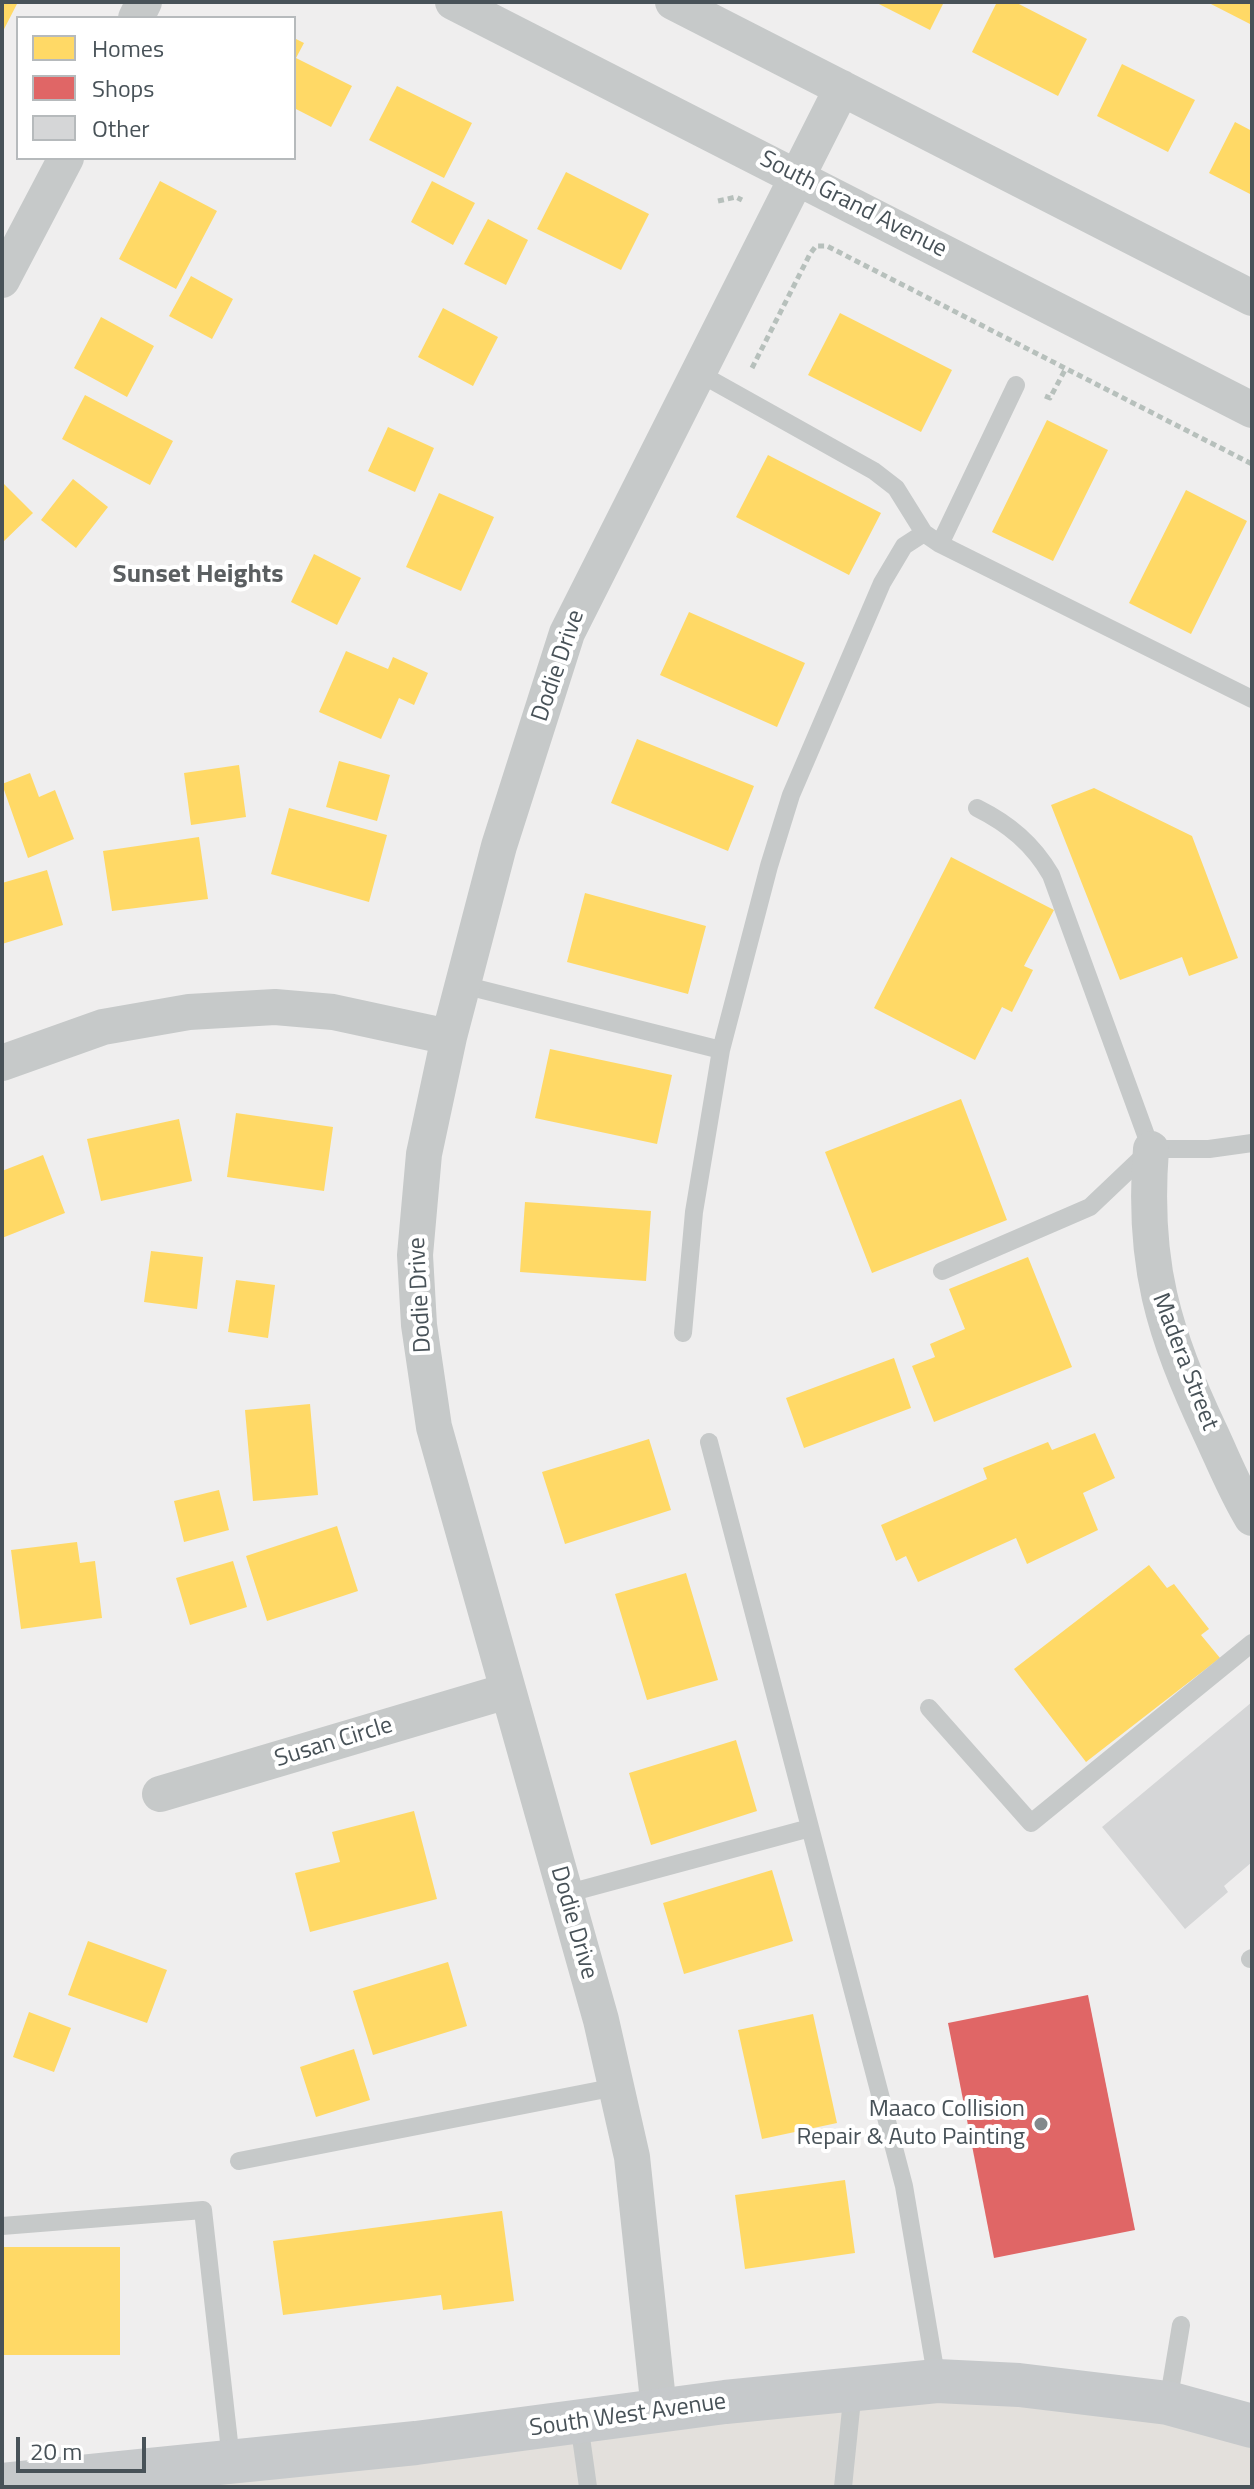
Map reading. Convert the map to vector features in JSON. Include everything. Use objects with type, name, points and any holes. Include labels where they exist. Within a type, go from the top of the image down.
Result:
[{"type":"street","name":"South Grand Avenue","points":[[453,2],[1252,410]]},
{"type":"street","points":[[673,2],[1252,298]]},
{"type":"street","name":"Dodie Drive","points":[[659,2410],[632,2157],[565,1894],[434,1427],[419,1325],[415,1255],[424,1154],[449,1037],[499,846],[567,633],[842,88]]},
{"type":"street","points":[[2,280],[65,160]]},
{"type":"street","points":[[2,1063],[103,1027],[189,1012],[275,1007],[333,1012],[449,1037]]},
{"type":"street","name":"Madera Street","points":[[1151,1149],[1149,1239],[1153,1276],[1164,1321],[1250,1508]]},
{"type":"street","name":"Susan Circle","points":[[160,1794],[507,1691]]},
{"type":"street","name":"South West Avenue","points":[[2,2485],[937,2381],[1019,2385],[1168,2403],[1252,2426]]},
{"type":"lane","points":[[697,372],[874,471],[896,488],[932,538],[1252,699]]},
{"type":"lane","points":[[683,1333],[694,1212],[721,1050],[791,795],[882,583],[904,546],[932,538],[1016,385]]},
{"type":"lane","points":[[977,808],[1018,834],[1039,854],[1051,875],[1151,1149]]},
{"type":"lane","points":[[463,985],[721,1050]]},
{"type":"lane","points":[[942,1271],[1090,1207],[1151,1149],[1209,1149],[1252,1143]]},
{"type":"lane","points":[[709,1442],[904,2186],[937,2381]]},
{"type":"lane","points":[[929,1708],[1031,1823],[1252,1643]]},
{"type":"lane","points":[[565,1894],[810,1828]]},
{"type":"lane","points":[[239,2161],[616,2087]]},
{"type":"lane","points":[[2,2226],[203,2210],[231,2460]]},
{"type":"lane","points":[[1168,2403],[1181,2325]]},
{"type":"lane","points":[[843,2487],[853,2390]]},
{"type":"lane","points":[[579,2423],[588,2487]]},
{"type":"path","points":[[738,395],[810,254],[816,246],[827,246],[1252,464]]},
{"type":"shaded area","points":[[939,2385],[1252,2428],[1252,2487],[28,2487]]},
{"type":"building: Homes","points":[[2,2],[18,2],[2,33]]},
{"type":"building: Homes","points":[[875,2],[944,2],[930,30]]},
{"type":"building: Homes","points":[[997,2],[1015,2],[1087,39],[1058,96],[972,52]]},
{"type":"building: Homes","points":[[1207,2],[1252,2],[1250,24]]},
{"type":"building: Homes","points":[[296,39],[304,43],[296,58]]},
{"type":"building: Homes","points":[[296,58],[352,86],[331,127],[296,109]]},
{"type":"building: Homes","points":[[1122,64],[1195,100],[1168,152],[1097,116]]},
{"type":"building: Homes","points":[[397,86],[472,123],[444,178],[369,140]]},
{"type":"building: Homes","points":[[1235,122],[1252,131],[1252,195],[1209,173]]},
{"type":"building: Homes","points":[[566,172],[649,214],[621,270],[537,229]]},
{"type":"building: Homes","points":[[160,181],[217,211],[176,289],[119,259]]},
{"type":"building: Homes","points":[[432,181],[475,203],[453,245],[411,222]]},
{"type":"building: Homes","points":[[488,219],[528,240],[506,285],[464,264]]},
{"type":"building: Homes","points":[[191,276],[233,299],[212,339],[169,316]]},
{"type":"building: Homes","points":[[443,308],[498,337],[473,386],[418,357]]},
{"type":"building: Homes","points":[[840,313],[952,370],[921,432],[808,375]]},
{"type":"building: Homes","points":[[101,317],[154,346],[127,397],[74,368]]},
{"type":"building: Homes","points":[[85,395],[173,441],[150,485],[62,439]]},
{"type":"building: Homes","points":[[1047,420],[1108,450],[1053,561],[992,532]]},
{"type":"building: Homes","points":[[388,427],[434,448],[415,492],[368,471]]},
{"type":"building: Homes","points":[[768,455],[881,513],[849,575],[736,517]]},
{"type":"building: Homes","points":[[73,479],[108,507],[76,548],[41,520]]},
{"type":"building: Homes","points":[[2,482],[33,513],[2,543]]},
{"type":"building: Homes","points":[[1186,490],[1247,521],[1191,634],[1129,603]]},
{"type":"building: Homes","points":[[439,493],[494,517],[461,591],[406,567]]},
{"type":"building: Homes","points":[[314,554],[361,578],[337,625],[291,602]]},
{"type":"building: Homes","points":[[689,612],[805,663],[777,727],[660,675]]},
{"type":"building: Homes","points":[[346,651],[388,669],[393,657],[428,673],[414,705],[399,698],[381,739],[319,712]]},
{"type":"building: Homes","points":[[637,739],[754,786],[728,851],[611,803]]},
{"type":"building: Homes","points":[[339,761],[390,775],[377,821],[326,807]]},
{"type":"building: Homes","points":[[239,765],[246,817],[191,825],[184,773]]},
{"type":"building: Homes","points":[[30,773],[39,797],[55,790],[74,839],[28,858],[2,784]]},
{"type":"building: Homes","points":[[1094,788],[1192,836],[1238,958],[1189,976],[1182,957],[1120,980],[1051,805]]},
{"type":"building: Homes","points":[[289,808],[387,835],[369,902],[271,874]]},
{"type":"building: Homes","points":[[199,837],[208,899],[112,911],[103,851]]},
{"type":"building: Homes","points":[[951,857],[1054,910],[1024,966],[1033,970],[1012,1012],[1002,1007],[975,1060],[874,1008]]},
{"type":"building: Homes","points":[[47,870],[63,925],[2,944],[2,883]]},
{"type":"building: Homes","points":[[585,893],[706,926],[688,994],[567,962]]},
{"type":"building: Homes","points":[[550,1049],[672,1075],[657,1144],[535,1118]]},
{"type":"building: Homes","points":[[961,1099],[1007,1220],[872,1273],[825,1152]]},
{"type":"building: Homes","points":[[236,1113],[333,1127],[324,1191],[227,1177]]},
{"type":"building: Homes","points":[[179,1119],[192,1181],[101,1201],[87,1139]]},
{"type":"building: Homes","points":[[43,1155],[65,1213],[2,1238],[2,1171]]},
{"type":"building: Homes","points":[[525,1202],[651,1211],[646,1281],[520,1272]]},
{"type":"building: Homes","points":[[151,1251],[203,1257],[197,1309],[144,1302]]},
{"type":"building: Homes","points":[[1028,1257],[1072,1367],[934,1422],[912,1366],[935,1357],[930,1344],[965,1329],[949,1289]]},
{"type":"building: Homes","points":[[236,1280],[275,1285],[268,1338],[228,1332]]},
{"type":"building: Homes","points":[[894,1358],[911,1408],[804,1448],[786,1398]]},
{"type":"building: Homes","points":[[310,1404],[318,1495],[253,1501],[245,1410]]},
{"type":"building: Homes","points":[[1095,1433],[1115,1478],[1083,1493],[1098,1530],[1027,1564],[1016,1538],[918,1582],[906,1556],[896,1561],[881,1525],[987,1479],[983,1468],[1048,1442],[1052,1450]]},
{"type":"building: Homes","points":[[649,1439],[671,1510],[565,1544],[542,1472]]},
{"type":"building: Homes","points":[[219,1490],[229,1530],[184,1542],[174,1501]]},
{"type":"building: Homes","points":[[337,1526],[358,1591],[267,1621],[246,1556]]},
{"type":"building: Homes","points":[[77,1542],[80,1563],[95,1561],[102,1618],[21,1629],[11,1550]]},
{"type":"building: Homes","points":[[233,1561],[247,1607],[190,1625],[176,1578]]},
{"type":"building: Homes","points":[[1149,1565],[1167,1588],[1174,1584],[1209,1629],[1201,1635],[1220,1658],[1086,1762],[1014,1669]]},
{"type":"building: Homes","points":[[686,1573],[718,1680],[647,1700],[615,1594]]},
{"type":"building: Homes","points":[[736,1740],[757,1811],[651,1845],[629,1773]]},
{"type":"building: Homes","points":[[414,1811],[437,1899],[310,1932],[295,1873],[340,1862],[332,1832]]},
{"type":"building: Homes","points":[[772,1870],[793,1941],[684,1974],[663,1903]]},
{"type":"building: Homes","points":[[88,1941],[167,1970],[147,2023],[68,1995]]},
{"type":"building: Homes","points":[[448,1962],[467,2026],[373,2055],[353,1991]]},
{"type":"building: Homes","points":[[29,2012],[71,2028],[54,2072],[13,2057]]},
{"type":"building: Homes","points":[[813,2014],[837,2123],[762,2139],[738,2030]]},
{"type":"building: Homes","points":[[354,2049],[370,2100],[316,2117],[300,2067]]},
{"type":"building: Homes","points":[[845,2180],[855,2253],[745,2269],[735,2195]]},
{"type":"building: Homes","points":[[502,2211],[514,2301],[443,2310],[441,2295],[283,2315],[273,2241]]},
{"type":"building: Homes","points":[[2,2247],[120,2247],[120,2355],[2,2355]]},
{"type":"building: Shops","points":[[1088,1995],[1135,2230],[994,2258],[948,2023]]},
{"type":"building: Other","points":[[1252,1702],[1252,1862],[1224,1886],[1228,1892],[1185,1929],[1102,1827]]},
{"type":"place","name":"Maaco Collision Repair & Auto Painting","points":[[1041,2124]]},
{"type":"district","name":"Sunset Heights","points":[[198,576]]}]
